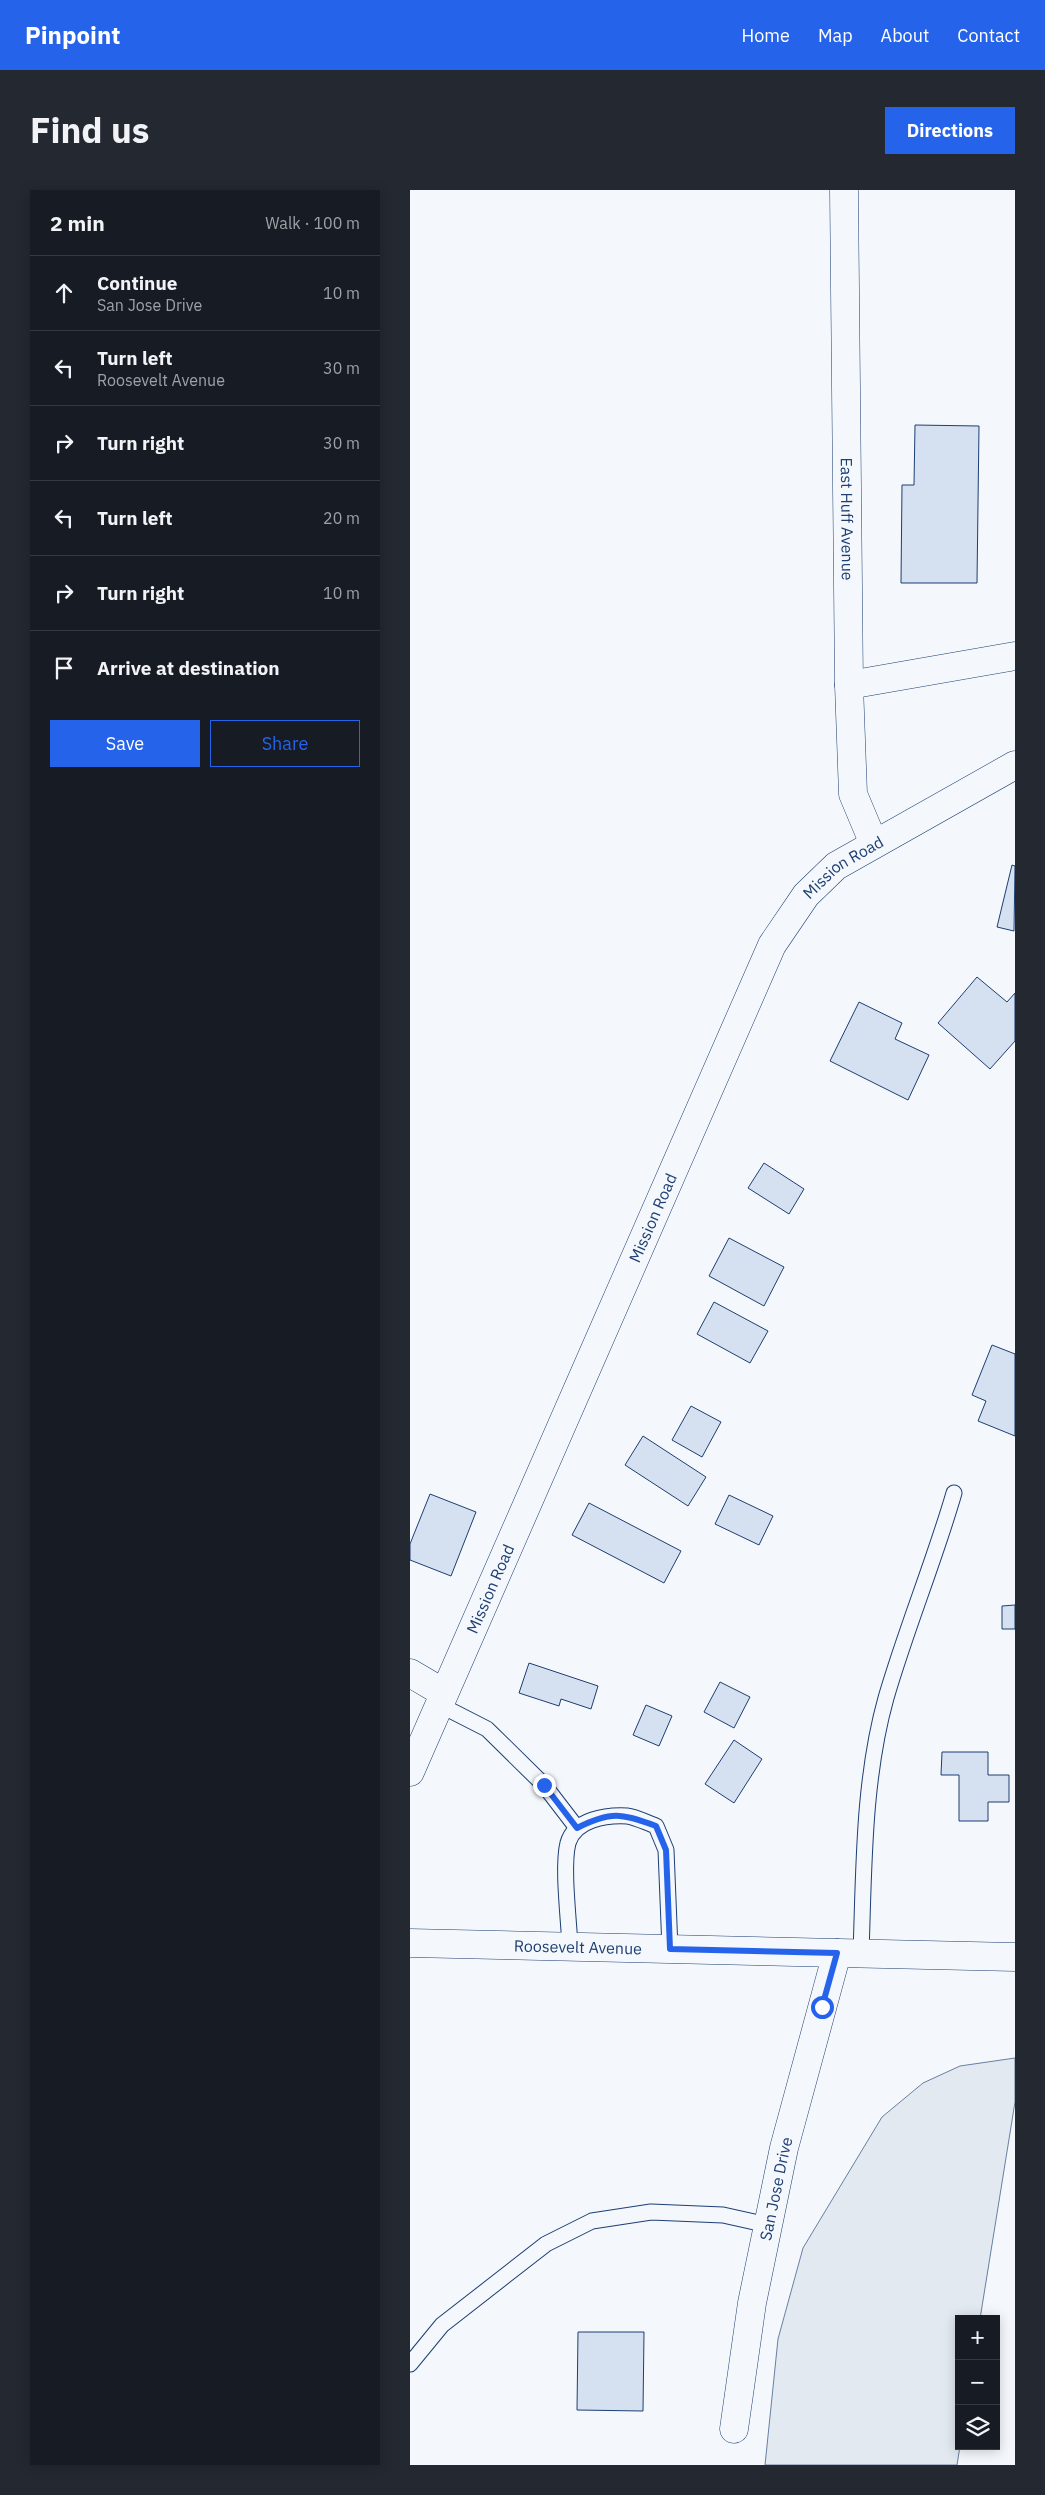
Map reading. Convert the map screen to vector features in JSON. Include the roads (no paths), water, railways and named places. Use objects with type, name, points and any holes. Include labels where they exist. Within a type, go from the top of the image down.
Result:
[{"type":"street","name":"East Huff Avenue","points":[[844,190],[849,685],[853,794],[874,844]]},
{"type":"street","points":[[849,685],[1015,656]]},
{"type":"street","name":"Mission Road","points":[[410,1771],[772,945],[806,895],[836,866],[1015,765]]},
{"type":"street","points":[[410,1673],[442,1699]]},
{"type":"street","name":"Roosevelt Avenue","points":[[410,1943],[1015,1957]]},
{"type":"street","name":"San Jose Drive","points":[[734,2429],[752,2304],[784,2148],[849,1953]]},
{"type":"lane","points":[[849,1953],[865,1843],[872,1768],[886,1698],[954,1493]]},
{"type":"lane","points":[[442,1699],[487,1729],[544,1785],[577,1828]]},
{"type":"lane","points":[[570,1947],[568,1842],[577,1828],[599,1817],[629,1816],[656,1826],[666,1850],[670,1949]]},
{"type":"lane","points":[[410,2364],[442,2325],[546,2244],[592,2221],[651,2212],[723,2215],[768,2225]]}]
